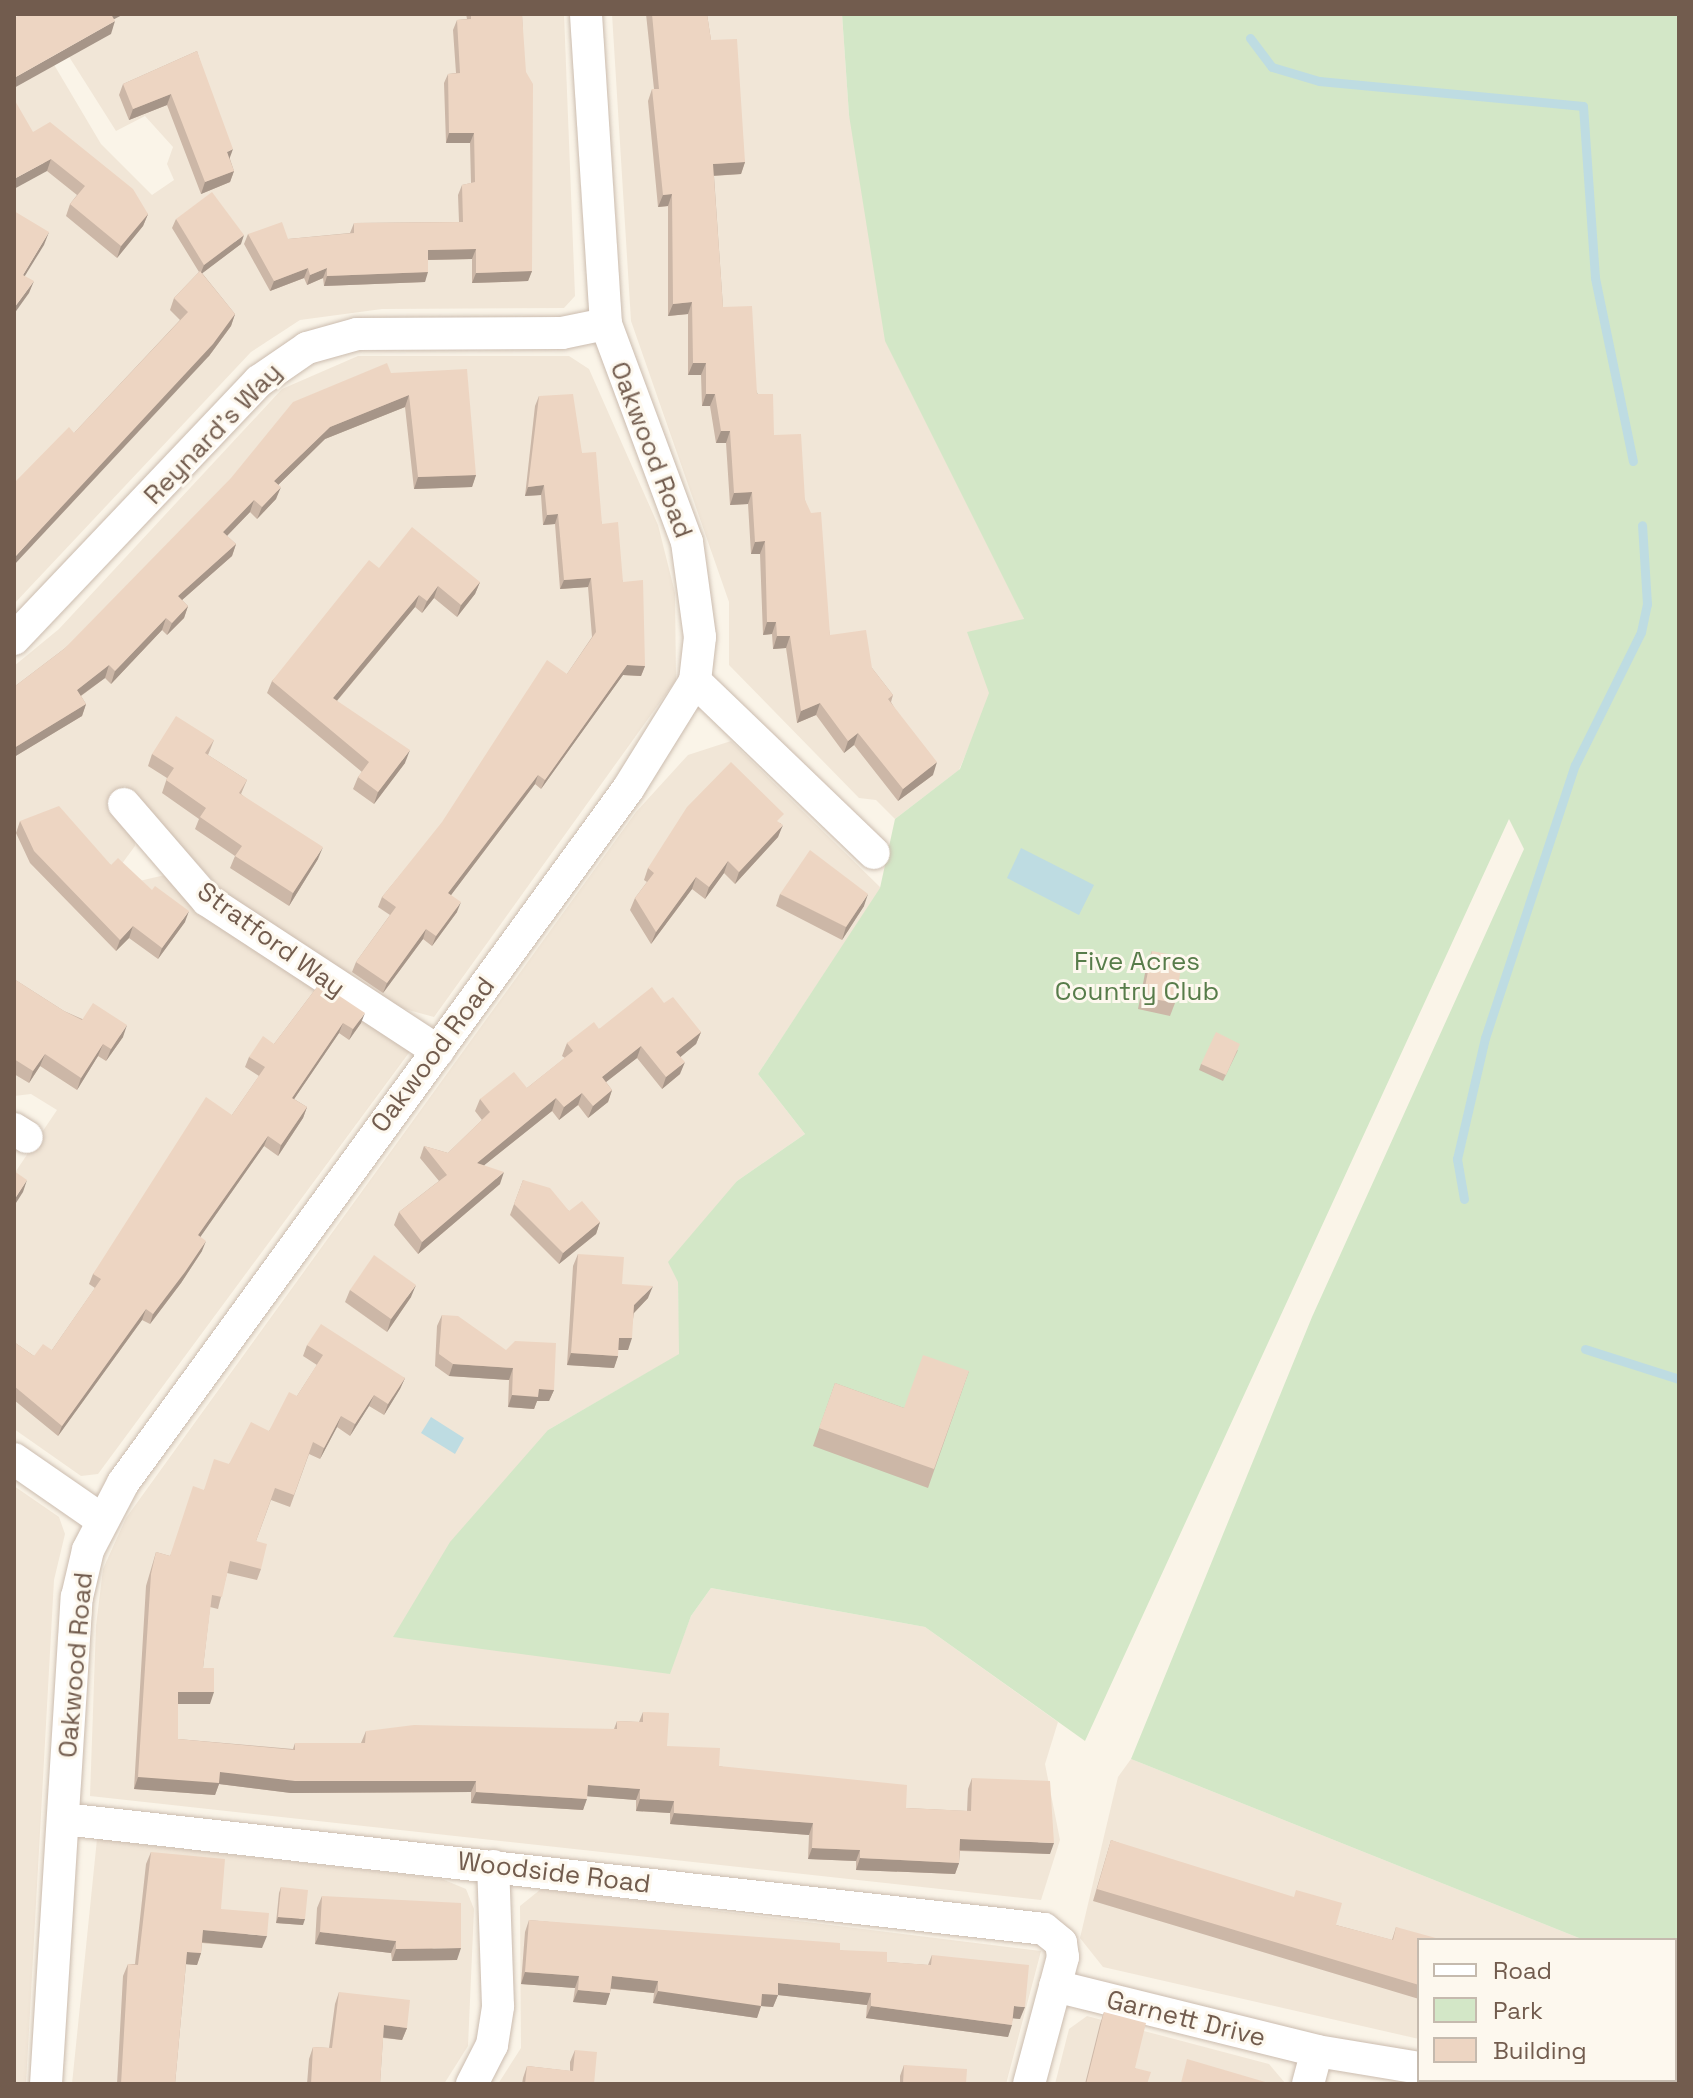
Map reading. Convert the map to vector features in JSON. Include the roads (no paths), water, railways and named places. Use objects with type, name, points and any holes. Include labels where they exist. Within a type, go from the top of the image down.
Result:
[{"type":"street","name":"Oakwood Road","points":[[46,2084],[77,1597],[102,1520],[218,1347],[628,789],[695,681],[700,637],[687,542],[606,324],[586,14]]},
{"type":"street","name":"Reynard's Way","points":[[14,639],[259,381],[307,348],[357,334],[562,333],[606,324]]},
{"type":"street","points":[[695,681],[874,853]]},
{"type":"street","name":"Stratford Way","points":[[124,804],[207,900],[438,1051]]},
{"type":"street","points":[[14,1459],[102,1520]]},
{"type":"street","name":"Woodside Road","points":[[64,1819],[1044,1929],[1061,1943],[1055,1986]]},
{"type":"street","points":[[472,2084],[492,2045],[498,2006],[493,1866]]},
{"type":"street","points":[[1029,2084],[1055,1986]]},
{"type":"street","name":"Garnett Drive","points":[[1055,1986],[1317,2051],[1414,2067]]},
{"type":"street","points":[[1308,2084],[1317,2051]]},
{"type":"water","points":[[1021,848],[1094,885],[1079,915],[1007,878]]},
{"type":"water","points":[[431,1417],[464,1438],[455,1454],[421,1433]]},
{"type":"waterway","points":[[1250,38],[1272,67],[1319,81],[1583,106],[1595,278],[1633,461]]},
{"type":"waterway","points":[[1464,1199],[1457,1159],[1485,1038],[1575,765],[1641,632],[1647,604],[1642,525]]},
{"type":"waterway","points":[[1585,1349],[1679,1379]]},
{"type":"park label","name":"Five Acres Country Club","points":[[1137,977]]}]
